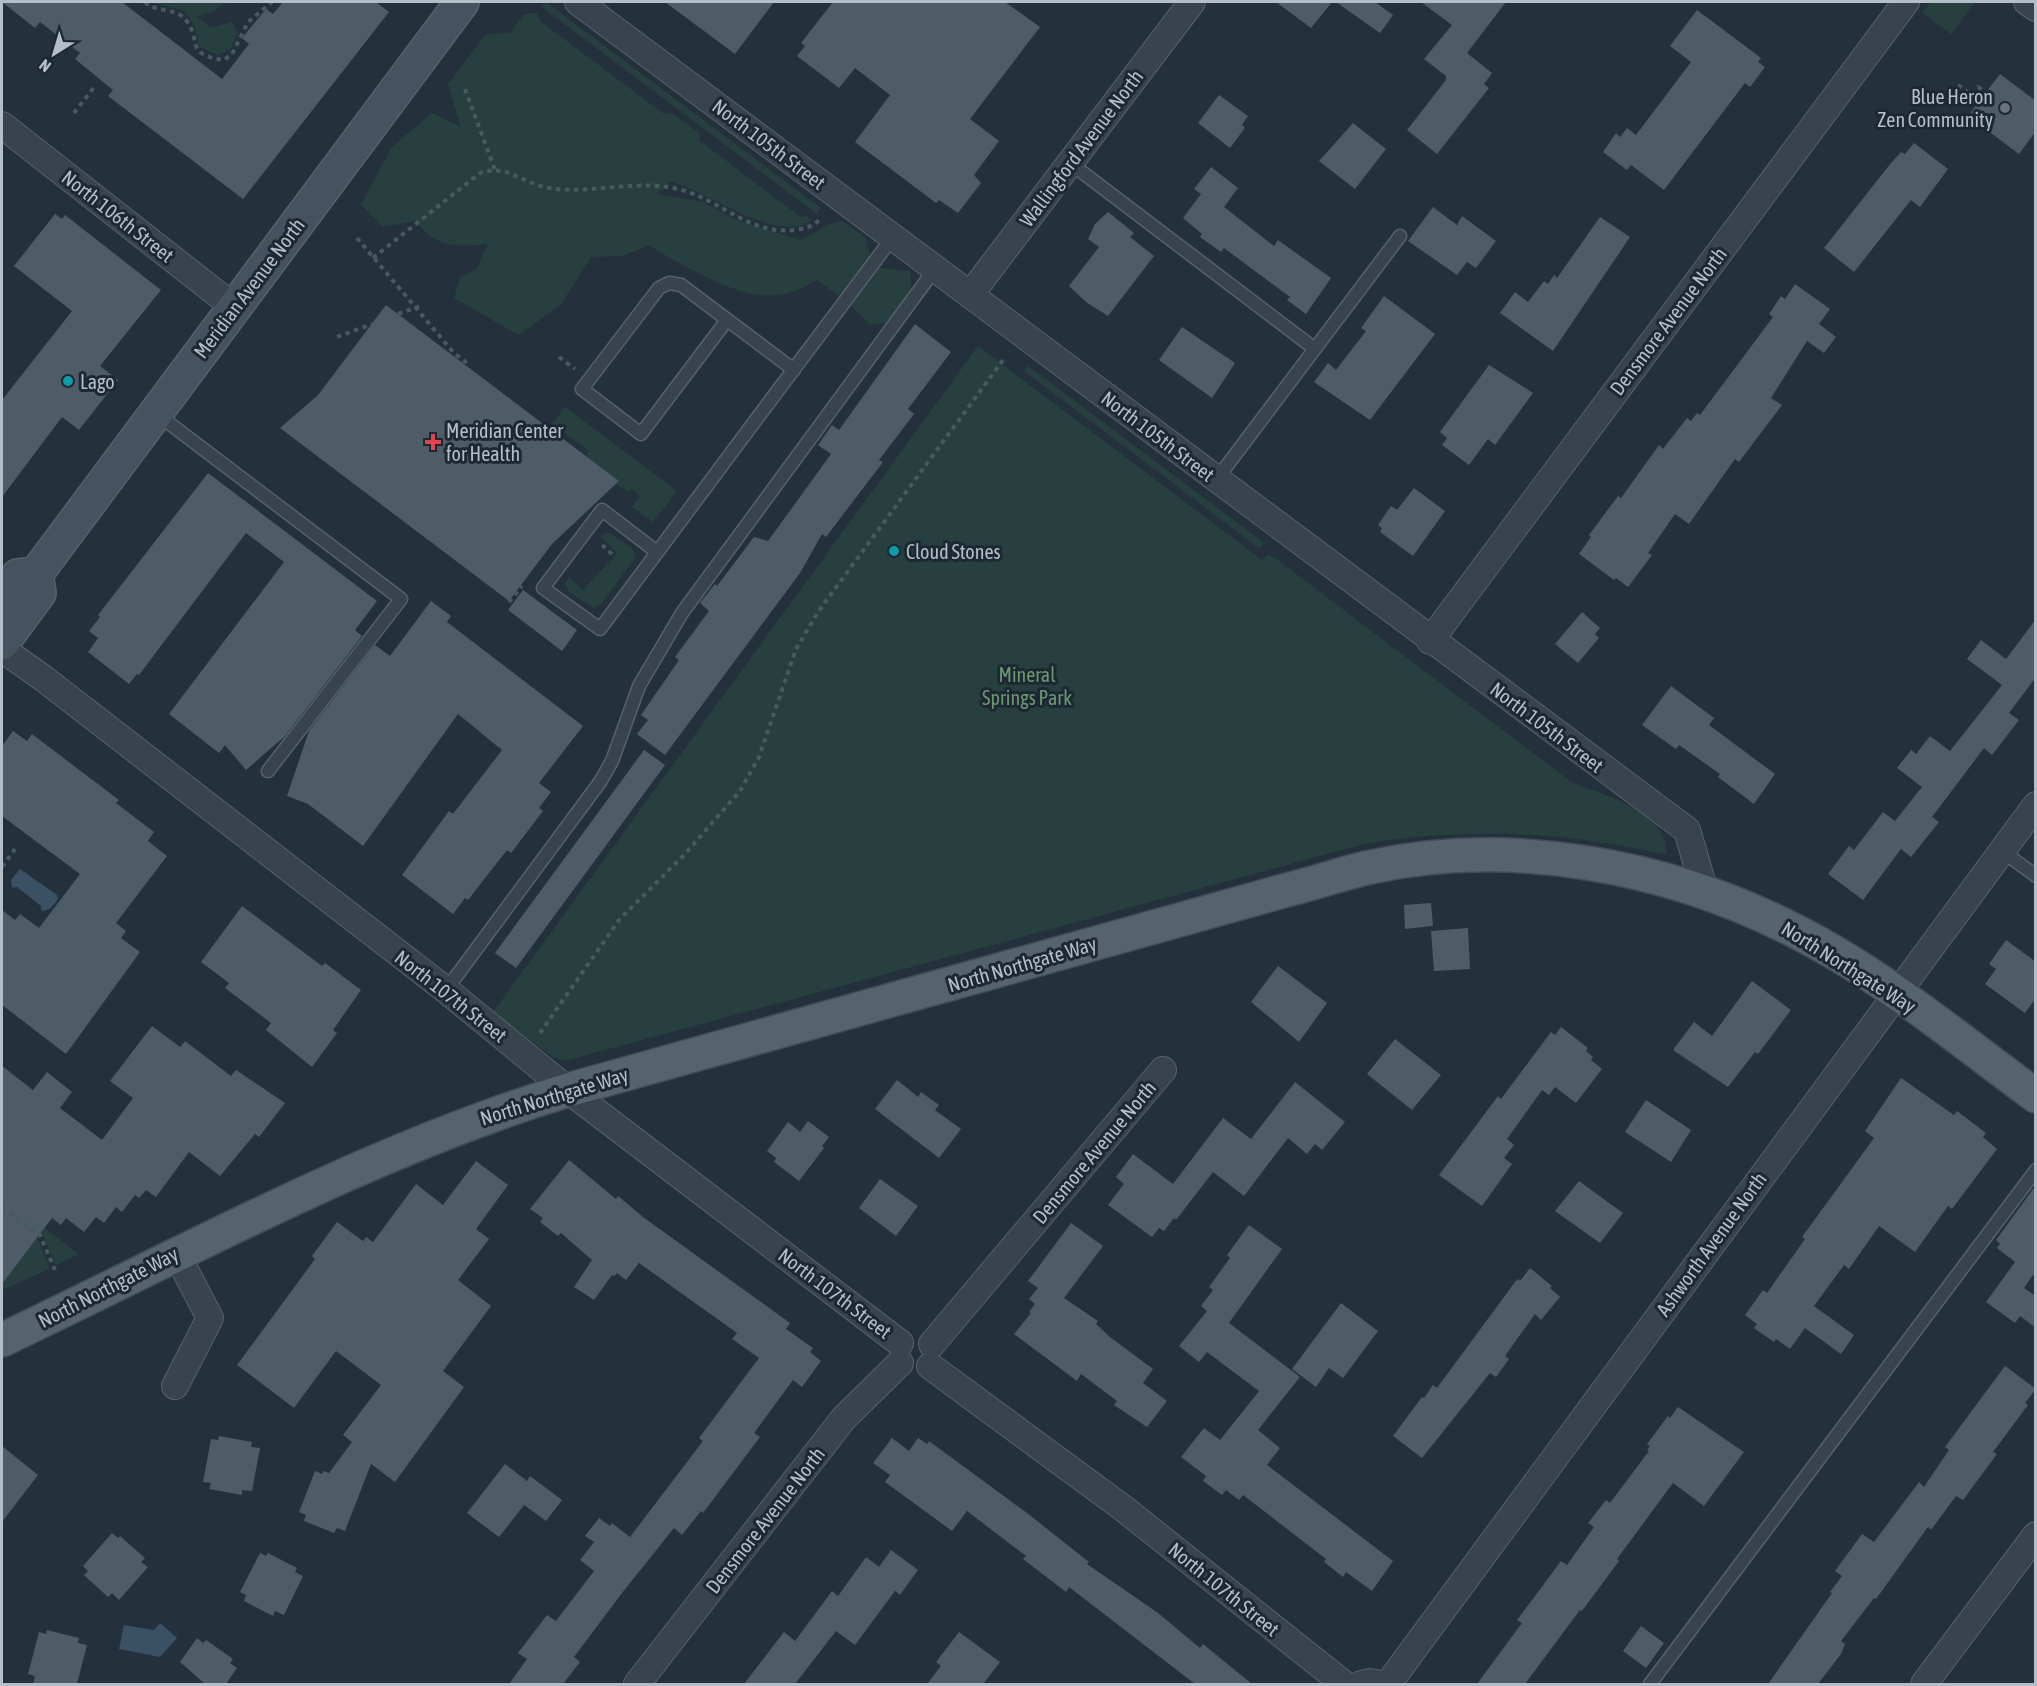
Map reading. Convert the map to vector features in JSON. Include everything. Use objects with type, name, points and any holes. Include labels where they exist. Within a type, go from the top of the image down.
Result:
[{"type":"main road","name":"North Northgate Way","points":[[2,1340],[176,1253],[417,1143],[492,1113],[1367,868],[1465,857],[1552,859],[1611,867],[1705,892],[1798,932],[1895,993],[2036,1096]]},
{"type":"street","name":"Meridian Avenue North","points":[[2,643],[39,593],[36,574],[462,2]]},
{"type":"street","name":"North 105th Street","points":[[578,2],[1430,641],[1687,830],[1705,892]]},
{"type":"street","name":"Wallingford Avenue North","points":[[970,295],[1192,2]]},
{"type":"street","name":"Densmore Avenue North","points":[[1430,641],[1906,2]]},
{"type":"street","points":[[2027,2],[2036,8]]},
{"type":"street","name":"North 106th Street","points":[[2,125],[234,307]]},
{"type":"street","name":"Meridian Avenue North","points":[[2,599],[18,576],[36,574]]},
{"type":"street","name":"North 107th Street","points":[[2,649],[43,678],[446,990],[568,1090],[900,1353]]},
{"type":"street","name":"Ashworth Avenue North","points":[[1388,1684],[1895,993],[2036,805]]},
{"type":"street","name":"Densmore Avenue North","points":[[931,1355],[1162,1070]]},
{"type":"street","points":[[175,1386],[210,1318],[176,1253]]},
{"type":"street","name":"Densmore Avenue North","points":[[637,1684],[844,1418],[900,1353]]},
{"type":"street","points":[[900,1353],[906,1369],[917,1373],[931,1355]]},
{"type":"street","name":"North 107th Street","points":[[931,1355],[1344,1684]]},
{"type":"street","points":[[1924,1684],[2036,1535]]},
{"type":"street","points":[[1361,1684],[1370,1682],[1383,1684]]},
{"type":"lane","points":[[1070,163],[1315,350]]},
{"type":"lane","points":[[1216,480],[1400,236]]},
{"type":"lane","points":[[657,552],[602,510],[543,588],[600,629],[893,237]]},
{"type":"lane","points":[[446,990],[600,782],[612,761],[639,686],[682,613],[935,269]]},
{"type":"lane","points":[[727,320],[641,434],[582,389],[663,285],[681,285],[794,370]]},
{"type":"lane","points":[[156,414],[400,600],[268,771]]},
{"type":"lane","points":[[2001,851],[2036,876]]},
{"type":"lane","points":[[1650,1684],[2036,1170]]},
{"type":"path","points":[[145,2],[151,8],[181,15],[188,21],[195,47],[202,53],[224,60],[232,54],[248,22],[272,2]]},
{"type":"path","points":[[1958,85],[1972,95],[1978,87],[1986,93]]},
{"type":"path","points":[[74,113],[95,86]]},
{"type":"path","points":[[465,89],[495,170]]},
{"type":"path","points":[[373,258],[480,173],[495,170],[501,170],[545,188],[566,190],[666,186],[686,191],[741,220],[768,230],[811,228],[819,220]]},
{"type":"path","points":[[357,238],[454,353],[467,363],[465,365]]},
{"type":"path","points":[[398,314],[423,304]]},
{"type":"path","points":[[337,337],[372,324]]},
{"type":"path","points":[[558,357],[577,370]]},
{"type":"path","points":[[543,1029],[619,920],[685,854],[740,791],[759,757],[796,649],[818,612],[1003,360]]},
{"type":"path","points":[[597,540],[614,556]]},
{"type":"path","points":[[2,867],[15,849]]},
{"type":"path","points":[[2,1207],[40,1235],[55,1270]]},
{"type":"green space","points":[[152,2],[226,2],[212,12],[196,16],[211,27],[233,22],[237,33],[230,50],[217,55],[199,46],[194,26],[188,16],[177,9]]},
{"type":"green space","points":[[546,2],[821,208],[817,214],[542,7]]},
{"type":"green space","points":[[1931,2],[1975,2],[1951,34],[1922,12]]},
{"type":"green space","points":[[537,13],[540,21],[664,114],[672,113],[700,133],[700,141],[801,217],[806,216],[812,220],[798,226],[781,226],[762,222],[671,182],[657,194],[703,202],[734,219],[801,240],[830,224],[842,221],[866,238],[872,267],[910,271],[913,305],[898,323],[869,324],[851,305],[817,280],[799,289],[778,295],[746,292],[712,280],[649,246],[621,256],[591,257],[561,304],[519,335],[454,298],[460,278],[477,268],[488,244],[447,244],[431,236],[415,221],[383,227],[361,204],[392,147],[432,113],[461,127],[448,84],[486,34],[510,33],[523,15]]},
{"type":"green space","name":"Mineral Springs Park","points":[[978,346],[1262,560],[1268,555],[1275,558],[1573,783],[1618,800],[1647,817],[1658,828],[1665,840],[1666,855],[1590,841],[1516,834],[1441,835],[1364,844],[576,1058],[564,1061],[553,1057],[493,1012]]},
{"type":"green space","points":[[1028,366],[1264,543],[1260,549],[1024,371]]},
{"type":"green space","points":[[565,407],[677,491],[653,522],[632,507],[640,496],[631,489],[628,492],[616,484],[618,480],[586,456],[589,451],[552,424]]},
{"type":"green space","points":[[608,532],[632,548],[636,557],[601,604],[593,608],[569,592],[565,583],[569,577],[583,590],[617,553],[600,536]]},
{"type":"green space","points":[[2,1196],[79,1254],[56,1265],[42,1233],[2,1202]]},
{"type":"green space","points":[[2,1210],[37,1237],[50,1269],[2,1290],[2,1281],[34,1241],[2,1216]]},
{"type":"water","points":[[20,869],[57,895],[58,899],[50,909],[42,911],[41,906],[17,887],[12,888],[11,880]]},
{"type":"water","points":[[160,1623],[177,1638],[160,1657],[119,1649],[124,1625],[154,1630]]},
{"type":"building","points":[[2,2],[122,2],[222,79],[249,44],[242,38],[266,9],[273,14],[283,2],[376,2],[389,12],[243,199],[108,96],[113,90],[75,59],[80,53],[40,22],[35,28]]},
{"type":"building","points":[[665,2],[774,2],[735,54]]},
{"type":"building","points":[[833,2],[1005,2],[1040,27],[970,119],[999,141],[974,175],[981,183],[958,213],[939,200],[936,203],[855,142],[890,95],[855,68],[839,88],[797,56],[805,46],[801,43]]},
{"type":"building","points":[[1276,2],[1332,2],[1311,28]]},
{"type":"building","points":[[1336,2],[1375,2],[1393,15],[1380,33]]},
{"type":"building","points":[[1421,2],[1506,2],[1467,53],[1492,73],[1484,84],[1489,88],[1437,154],[1407,130],[1446,80],[1446,76],[1424,59],[1452,25]]},
{"type":"building","points":[[1697,10],[1761,58],[1758,62],[1765,67],[1750,87],[1745,83],[1664,190],[1631,165],[1627,170],[1603,152],[1616,133],[1620,137],[1627,128],[1636,135],[1691,62],[1670,46]]},
{"type":"building","name":"Blue Heron Zen Community","points":[[2000,74],[2036,101],[2036,131],[2019,154],[1968,116]]},
{"type":"building","points":[[1219,95],[1248,116],[1242,125],[1245,128],[1230,148],[1198,123]]},
{"type":"building","points":[[1353,123],[1386,149],[1355,189],[1319,161]]},
{"type":"building","points":[[1914,143],[1948,169],[1920,207],[1911,200],[1854,272],[1824,248],[1891,163],[1901,152],[1905,154]]},
{"type":"building","points":[[1211,167],[1238,188],[1224,207],[1274,246],[1278,240],[1331,278],[1306,314],[1287,300],[1290,297],[1224,248],[1221,252],[1200,237],[1202,234],[1183,218],[1201,194],[1194,189]]},
{"type":"building","points":[[1433,207],[1457,225],[1462,216],[1496,241],[1476,268],[1467,262],[1457,275],[1408,241]]},
{"type":"building","points":[[1108,212],[1134,233],[1130,237],[1154,256],[1108,316],[1086,302],[1069,286],[1099,247],[1088,239],[1095,224]]},
{"type":"building","points":[[55,214],[62,219],[65,215],[161,290],[100,366],[118,380],[79,430],[62,417],[2,497],[2,400],[72,311],[14,266]]},
{"type":"building","points":[[1600,217],[1630,237],[1553,351],[1500,313],[1515,292],[1528,302],[1544,281],[1548,284],[1554,275],[1557,278]]},
{"type":"building","points":[[1795,284],[1830,309],[1819,324],[1836,337],[1824,353],[1807,341],[1771,398],[1782,405],[1739,462],[1735,459],[1689,524],[1675,514],[1648,553],[1652,555],[1628,587],[1616,578],[1614,580],[1579,554],[1591,537],[1589,535],[1618,496],[1621,498],[1659,445],[1663,449],[1687,418],[1691,421],[1697,413],[1700,415],[1773,317],[1769,314],[1781,296],[1785,299]]},
{"type":"building","points":[[1384,296],[1435,334],[1370,420],[1314,382],[1328,363],[1336,370],[1366,331],[1361,328]]},
{"type":"building","name":"Meridian Center for Health","points":[[386,305],[619,481],[552,544],[509,601],[280,428],[318,395]]},
{"type":"building","points":[[915,324],[951,352],[908,409],[914,414],[879,460],[883,462],[826,537],[822,534],[800,573],[665,755],[637,734],[648,720],[641,715],[679,660],[675,657],[709,611],[700,603],[715,584],[717,586],[754,537],[768,541],[831,454],[818,445],[832,425],[839,430]]},
{"type":"building","points":[[1182,327],[1235,363],[1212,398],[1159,360]]},
{"type":"building","points":[[1489,365],[1533,393],[1495,445],[1488,439],[1469,465],[1442,445],[1447,438],[1440,432]]},
{"type":"building","points":[[208,473],[377,601],[355,630],[362,636],[285,736],[246,770],[225,745],[219,753],[169,714],[284,562],[246,533],[139,675],[137,674],[129,684],[88,652],[98,638],[89,631],[100,617],[98,615]]},
{"type":"building","points":[[1414,488],[1445,511],[1413,556],[1380,532],[1382,528],[1378,525],[1391,506],[1397,510]]},
{"type":"building","points":[[523,590],[577,630],[562,651],[508,610]]},
{"type":"building","points":[[431,601],[451,616],[447,622],[583,726],[539,783],[551,792],[539,808],[543,811],[511,853],[507,850],[468,900],[465,898],[453,914],[402,875],[449,811],[453,814],[502,750],[458,714],[363,846],[308,804],[287,796],[309,731],[375,645],[390,656]]},
{"type":"building","points":[[1582,612],[1600,628],[1595,634],[1599,638],[1578,663],[1555,644]]},
{"type":"building","points":[[2036,619],[2036,677],[2009,713],[2019,720],[1992,755],[1984,748],[1932,817],[1939,822],[1911,857],[1901,849],[1863,900],[1828,874],[1849,846],[1854,850],[1883,812],[1895,821],[1922,787],[1897,768],[1911,750],[1916,754],[1930,736],[1950,751],[2002,685],[1967,659],[1981,640],[2006,659]]},
{"type":"building","points":[[1671,686],[1714,718],[1709,725],[1775,774],[1754,804],[1718,777],[1720,774],[1679,745],[1676,749],[1642,725]]},
{"type":"building","points":[[13,731],[27,741],[32,734],[119,800],[116,803],[154,832],[148,841],[167,856],[116,923],[126,931],[121,938],[140,952],[66,1054],[2,1005],[2,910],[15,920],[20,914],[39,928],[80,874],[2,816],[2,746]]},
{"type":"building","points":[[644,750],[665,765],[516,968],[495,953]]},
{"type":"building","points":[[1431,903],[1433,926],[1405,929],[1404,905]]},
{"type":"building","points":[[242,906],[322,966],[325,963],[361,990],[333,1030],[337,1033],[312,1067],[266,1030],[271,1023],[225,988],[229,983],[201,962]]},
{"type":"building","points":[[1468,928],[1470,969],[1434,971],[1431,931]]},
{"type":"building","points":[[2006,940],[2036,962],[2036,998],[2025,1013],[1985,984],[1996,969],[1989,964]]},
{"type":"building","points":[[1278,966],[1327,1003],[1299,1042],[1251,1002]]},
{"type":"building","points":[[1752,981],[1791,1010],[1758,1054],[1755,1052],[1728,1087],[1673,1050],[1694,1022],[1712,1036]]},
{"type":"building","points":[[152,1026],[180,1047],[185,1041],[231,1076],[236,1070],[285,1103],[259,1137],[255,1134],[220,1176],[189,1152],[156,1197],[146,1190],[139,1198],[135,1195],[122,1212],[116,1207],[104,1223],[96,1217],[84,1232],[66,1218],[61,1225],[52,1218],[2,1284],[2,1066],[33,1090],[47,1072],[72,1092],[60,1108],[102,1140],[133,1098],[110,1081]]},
{"type":"building","points":[[1561,1027],[1588,1048],[1586,1051],[1593,1057],[1591,1060],[1602,1069],[1576,1103],[1555,1087],[1549,1095],[1542,1090],[1507,1139],[1514,1145],[1504,1158],[1512,1164],[1482,1206],[1439,1175],[1498,1096],[1501,1099],[1551,1032],[1555,1035]]},
{"type":"building","points":[[1395,1039],[1441,1075],[1412,1110],[1367,1074]]},
{"type":"building","points":[[1901,1078],[1954,1115],[1957,1111],[1986,1133],[1983,1137],[1997,1149],[1952,1209],[1948,1206],[1915,1252],[1879,1226],[1849,1269],[1844,1265],[1814,1306],[1854,1335],[1841,1354],[1805,1328],[1790,1349],[1776,1339],[1774,1342],[1754,1328],[1757,1324],[1745,1315],[1763,1290],[1767,1293],[1805,1239],[1802,1237],[1874,1138],[1865,1131]]},
{"type":"building","points":[[897,1080],[918,1097],[921,1092],[939,1105],[935,1110],[961,1129],[939,1158],[875,1109]]},
{"type":"building","points":[[1295,1082],[1345,1122],[1322,1150],[1315,1144],[1307,1154],[1288,1138],[1244,1196],[1213,1172],[1176,1220],[1174,1218],[1164,1231],[1159,1228],[1152,1237],[1108,1205],[1124,1184],[1116,1177],[1133,1154],[1173,1184],[1223,1118],[1251,1139]]},
{"type":"building","points":[[1646,1100],[1691,1130],[1671,1162],[1625,1132]]},
{"type":"building","points":[[808,1121],[829,1137],[822,1146],[824,1148],[799,1181],[774,1162],[776,1158],[767,1151],[788,1122],[800,1132]]},
{"type":"building","points":[[569,1160],[616,1199],[618,1196],[643,1217],[790,1323],[786,1329],[813,1348],[810,1352],[821,1361],[802,1387],[793,1380],[754,1433],[760,1437],[703,1513],[701,1511],[682,1535],[674,1528],[622,1593],[574,1657],[580,1662],[563,1684],[509,1684],[527,1659],[518,1653],[547,1615],[556,1621],[594,1571],[580,1560],[594,1542],[585,1536],[599,1518],[610,1526],[612,1523],[630,1537],[703,1441],[699,1438],[759,1358],[732,1339],[737,1333],[639,1263],[626,1280],[617,1273],[612,1275],[594,1300],[574,1287],[592,1260],[561,1233],[558,1236],[540,1222],[543,1218],[530,1209]]},
{"type":"building","points":[[476,1161],[508,1185],[476,1229],[489,1239],[458,1280],[491,1306],[443,1371],[464,1387],[395,1482],[371,1464],[345,1531],[337,1528],[334,1533],[304,1521],[306,1515],[299,1512],[315,1471],[322,1474],[324,1471],[329,1473],[352,1442],[343,1435],[381,1385],[336,1351],[294,1408],[237,1365],[315,1259],[312,1256],[337,1222],[363,1241],[366,1237],[373,1242],[416,1184],[443,1205]]},
{"type":"building","points":[[880,1179],[918,1206],[896,1236],[859,1208]]},
{"type":"building","points":[[1579,1181],[1623,1213],[1600,1243],[1555,1211]]},
{"type":"building","points":[[2036,1185],[2036,1277],[2033,1275],[2024,1288],[2036,1296],[2036,1328],[2020,1316],[2015,1323],[1986,1302],[2015,1262],[1997,1248],[2000,1244],[1996,1240]]},
{"type":"building","points":[[1071,1223],[1103,1246],[1064,1298],[1098,1321],[1096,1324],[1110,1337],[1153,1369],[1143,1383],[1167,1401],[1147,1427],[1114,1405],[1117,1401],[1081,1374],[1077,1381],[1014,1334],[1031,1313],[1029,1312],[1035,1304],[1029,1299],[1038,1288],[1028,1281]]},
{"type":"building","points":[[1249,1225],[1282,1249],[1229,1323],[1300,1377],[1258,1430],[1280,1448],[1267,1465],[1393,1561],[1372,1591],[1346,1572],[1343,1577],[1324,1562],[1326,1559],[1243,1495],[1239,1500],[1226,1490],[1222,1495],[1203,1481],[1206,1476],[1181,1457],[1204,1428],[1220,1440],[1259,1391],[1207,1352],[1199,1362],[1179,1346],[1207,1311],[1201,1306],[1213,1290],[1209,1287],[1230,1258],[1227,1255]]},
{"type":"building","points":[[1530,1268],[1552,1286],[1550,1288],[1560,1297],[1541,1320],[1535,1314],[1505,1356],[1509,1359],[1496,1377],[1490,1373],[1422,1458],[1393,1436],[1433,1385],[1437,1388],[1515,1282],[1518,1279],[1520,1281]]},
{"type":"building","points":[[1341,1303],[1378,1331],[1343,1378],[1329,1368],[1316,1387],[1292,1369]]},
{"type":"building","points":[[2005,1366],[2036,1389],[2025,1403],[2028,1405],[1993,1452],[1997,1454],[1963,1500],[1956,1496],[1931,1530],[1928,1527],[1876,1599],[1874,1598],[1841,1641],[1845,1644],[1841,1654],[1818,1684],[1768,1684],[1832,1593],[1830,1592],[1842,1576],[1835,1571],[1862,1534],[1874,1542],[1919,1482],[1924,1487],[1949,1450],[1945,1447]]},
{"type":"building","points":[[1678,1407],[1744,1452],[1704,1506],[1673,1483],[1617,1559],[1619,1561],[1525,1684],[1477,1684],[1522,1623],[1517,1620],[1561,1561],[1567,1565],[1594,1527],[1588,1523],[1606,1500],[1610,1503],[1649,1451],[1647,1450],[1650,1446],[1647,1444],[1668,1416],[1670,1418]]},
{"type":"building","points":[[219,1436],[252,1442],[251,1447],[260,1448],[252,1491],[242,1490],[242,1495],[209,1489],[211,1483],[203,1482],[211,1439],[218,1440]]},
{"type":"building","points":[[892,1438],[909,1451],[918,1438],[927,1444],[929,1441],[1027,1513],[1089,1562],[1087,1564],[1158,1613],[1200,1648],[1203,1644],[1252,1684],[1195,1684],[1069,1587],[1066,1592],[1023,1559],[1026,1556],[967,1511],[952,1531],[885,1482],[890,1475],[873,1463]]},
{"type":"building","points":[[2,1446],[38,1475],[2,1522]]},
{"type":"building","points":[[505,1464],[527,1481],[530,1476],[562,1500],[546,1521],[524,1505],[499,1537],[467,1513]]},
{"type":"building","points":[[112,1533],[118,1538],[120,1536],[145,1558],[141,1562],[148,1567],[119,1600],[112,1593],[108,1597],[84,1575],[88,1571],[83,1566]]},
{"type":"building","points":[[891,1550],[918,1570],[900,1595],[895,1591],[855,1645],[836,1631],[795,1684],[744,1684],[784,1632],[795,1641],[832,1591],[838,1596],[866,1557],[879,1567]]},
{"type":"building","points":[[260,1553],[266,1556],[268,1553],[297,1568],[295,1572],[303,1576],[284,1615],[275,1611],[273,1616],[244,1601],[246,1595],[240,1592]]},
{"type":"building","points":[[1641,1626],[1664,1643],[1646,1668],[1623,1651]]},
{"type":"building","points":[[47,1630],[79,1638],[78,1643],[87,1645],[77,1684],[33,1684],[35,1676],[28,1674],[39,1632],[46,1634]]},
{"type":"building","points":[[959,1632],[1000,1662],[983,1684],[927,1684],[941,1666],[936,1662]]},
{"type":"building","points":[[197,1638],[203,1643],[206,1640],[233,1659],[230,1663],[237,1668],[226,1684],[205,1684],[180,1662]]},
{"type":"place","name":"Blue Heron Zen Community","points":[[2005,108]]},
{"type":"place","name":"Lago","points":[[68,381]]},
{"type":"place","name":"Meridian Center for Health","points":[[433,442]]},
{"type":"place","name":"Cloud Stones","points":[[894,551]]}]
